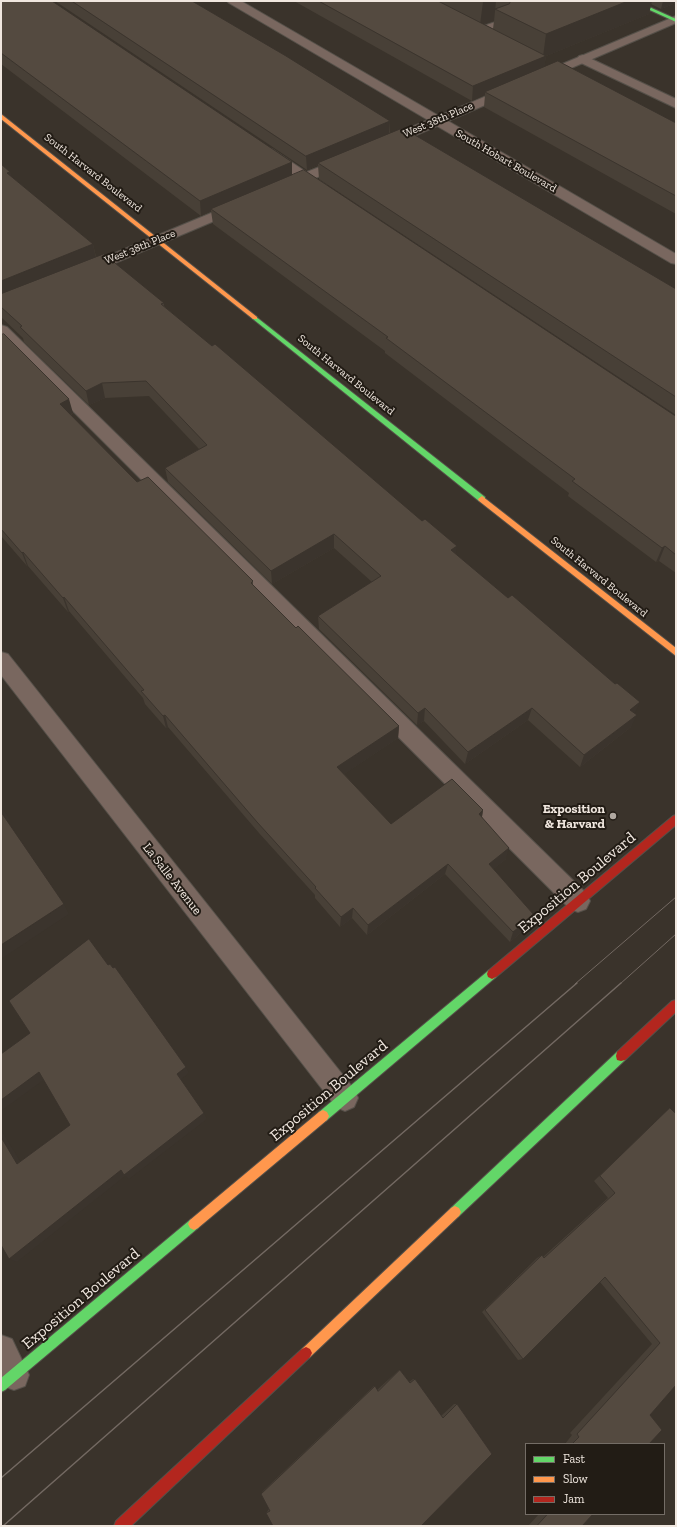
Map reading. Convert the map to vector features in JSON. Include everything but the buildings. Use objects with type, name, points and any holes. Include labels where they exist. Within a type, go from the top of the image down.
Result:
[{"type":"street","name":"South Hobart Boulevard","points":[[233,1],[676,260]]},
{"type":"street","points":[[468,1],[505,20],[502,24],[479,31]]},
{"type":"street","points":[[632,1],[675,20]]},
{"type":"street","name":"West 38th Place","points":[[270,193],[438,120],[550,68],[583,59],[675,20]]},
{"type":"street","points":[[466,25],[492,38]]},
{"type":"street","points":[[583,59],[674,102]]},
{"type":"street","points":[[550,68],[571,79]]},
{"type":"street","name":"South Harvard Boulevard","points":[[1,116],[676,653]]},
{"type":"street","points":[[254,143],[332,196]]},
{"type":"street","name":"West 38th Place","points":[[74,275],[256,199]]},
{"type":"street","points":[[1,330],[578,901]]},
{"type":"street","name":"La Salle Avenue","points":[[1,660],[345,1098]]},
{"type":"street","name":"Exposition Boulevard","points":[[6,1370],[345,1098],[676,819]]},
{"type":"street","points":[[122,1526],[676,1005]]},
{"type":"tram line","points":[[575,984],[676,897]]},
{"type":"tram line","points":[[620,984],[676,934]]},
{"type":"tram line","points":[[1,1478],[577,983]]},
{"type":"tram line","points":[[3,1526],[621,983]]},
{"type":"traffic: fast","points":[[632,1],[676,21]]},
{"type":"traffic: fast","points":[[255,318],[482,499]]},
{"type":"traffic: fast","points":[[323,1116],[492,974]]},
{"type":"traffic: fast","points":[[455,1212],[621,1056]]},
{"type":"traffic: fast","points":[[1,1386],[194,1224]]},
{"type":"traffic: slow","points":[[1,116],[255,318]]},
{"type":"traffic: slow","points":[[482,499],[676,653]]},
{"type":"traffic: slow","points":[[194,1224],[323,1116]]},
{"type":"traffic: slow","points":[[306,1353],[455,1212]]},
{"type":"traffic: jam","points":[[492,974],[676,819]]},
{"type":"traffic: jam","points":[[621,1056],[676,1005]]},
{"type":"traffic: jam","points":[[121,1526],[306,1353]]},
{"type":"place","name":"Exposition & Harvard","points":[[613,816]]}]
